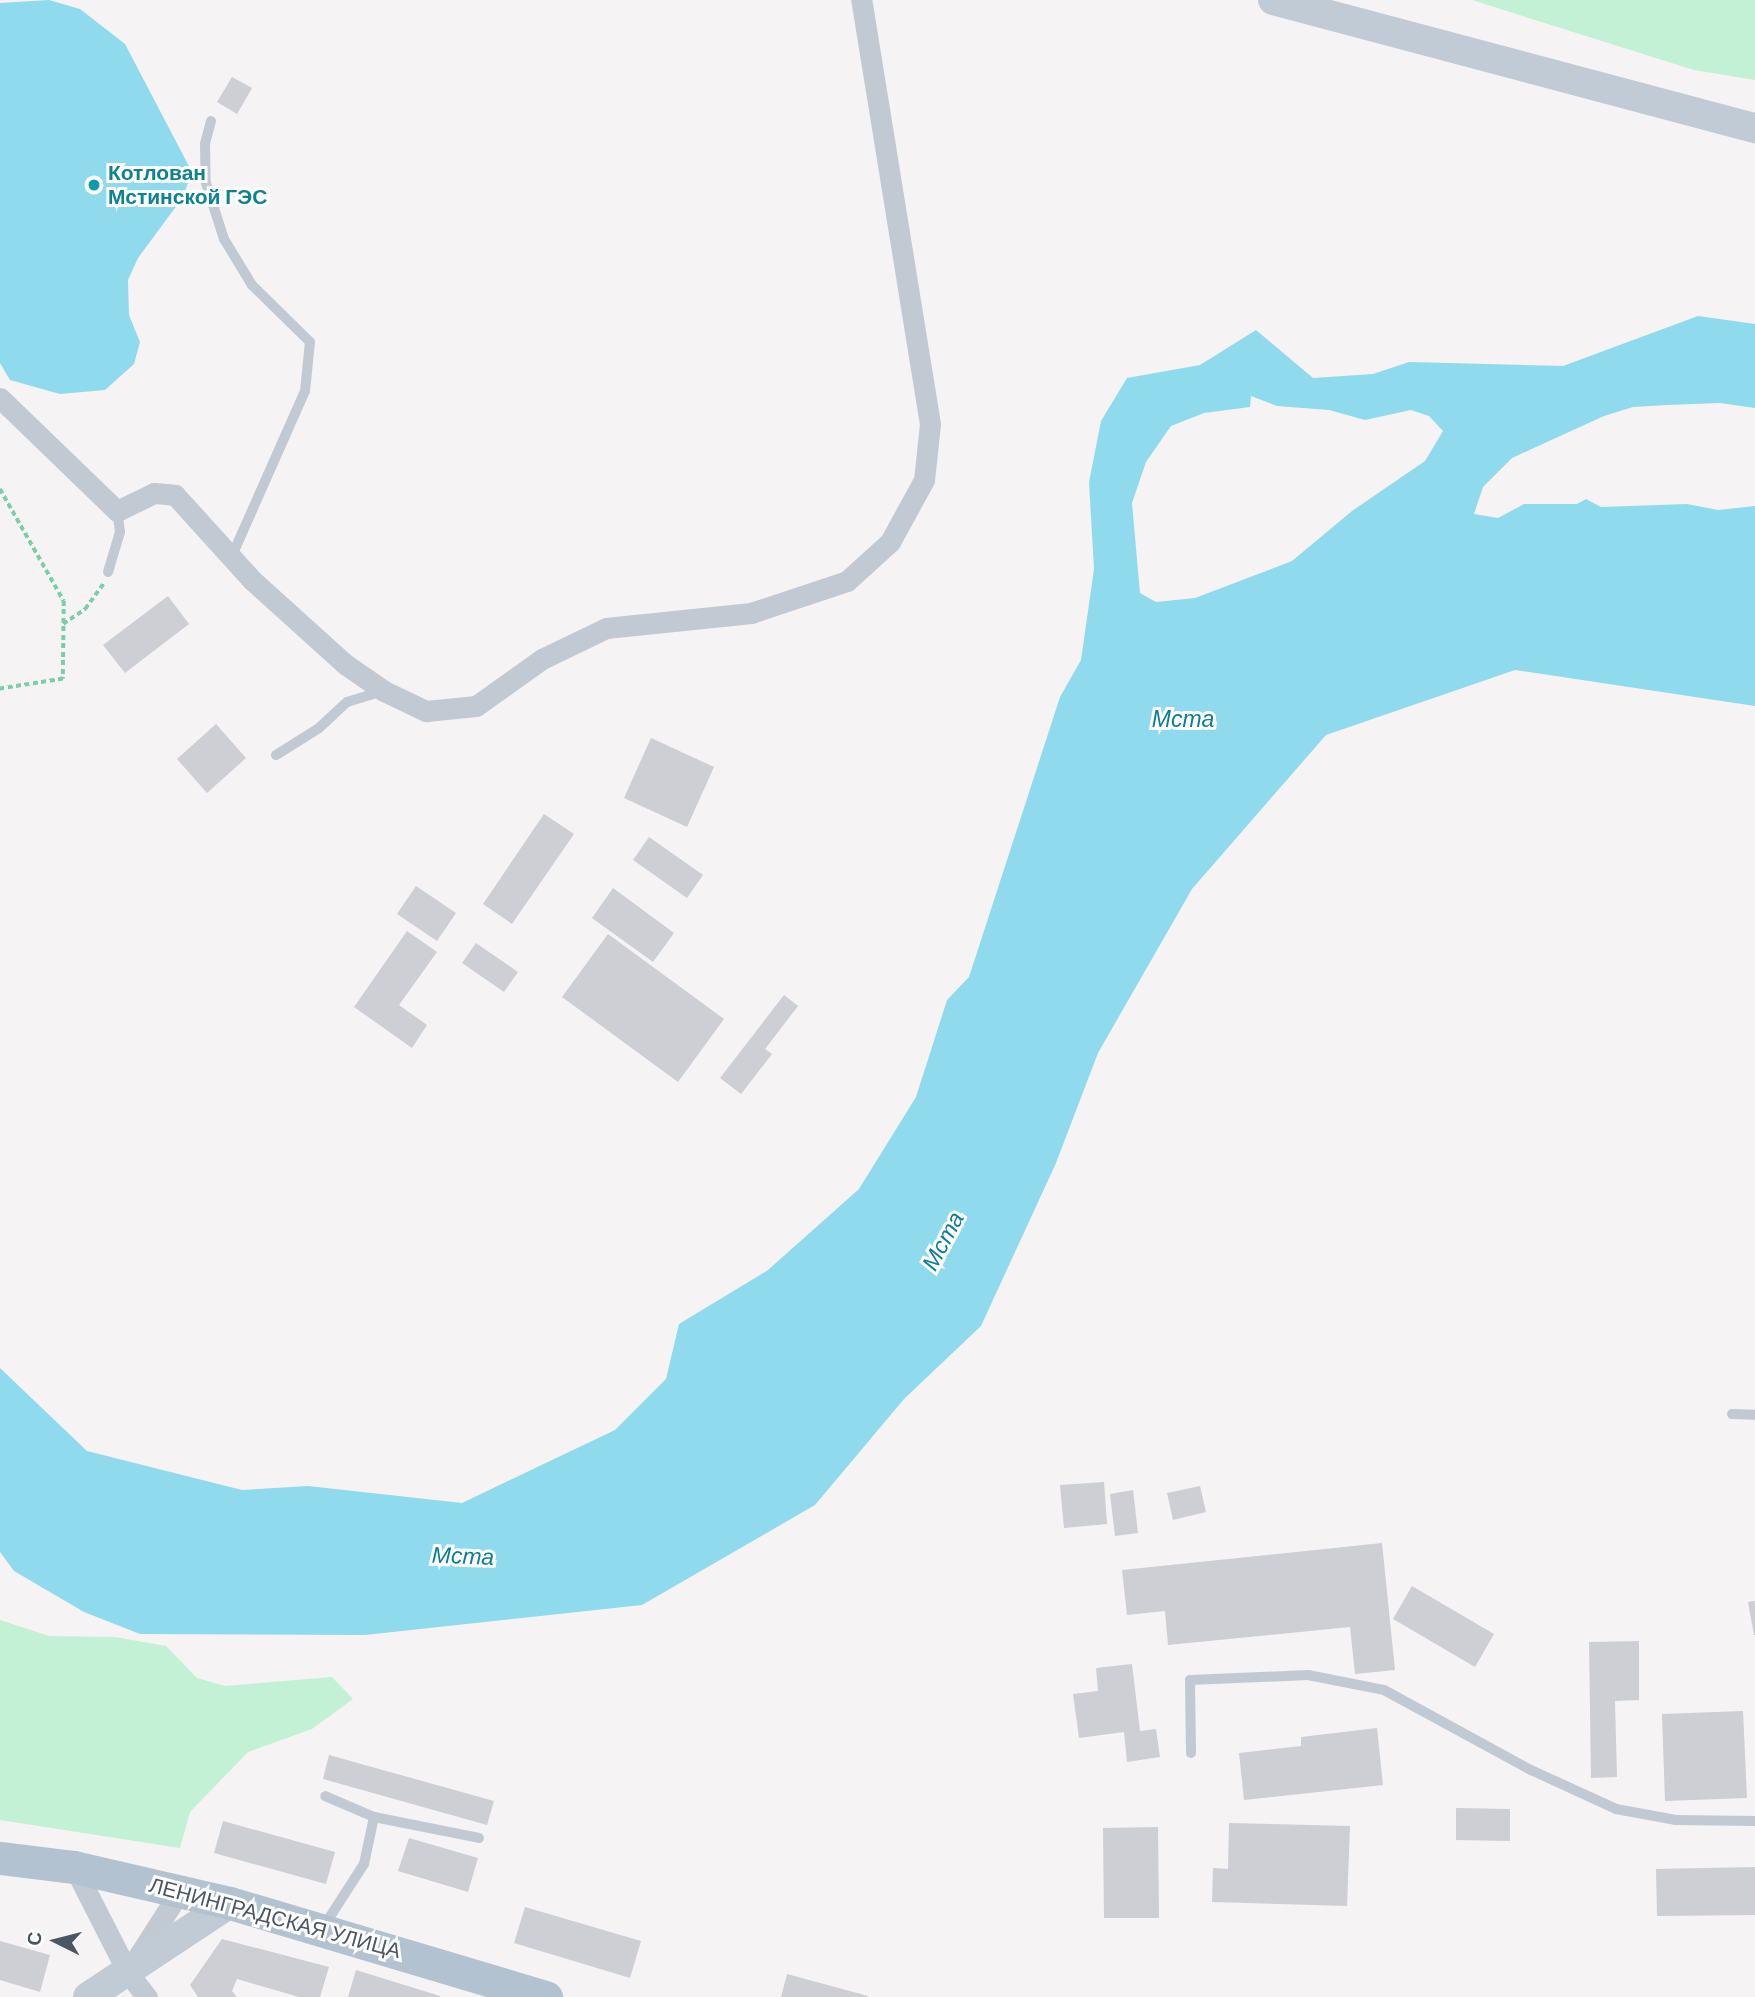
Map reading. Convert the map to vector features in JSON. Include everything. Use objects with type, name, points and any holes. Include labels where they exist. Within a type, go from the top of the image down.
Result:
[{"type":"main road","name":"ЛЕНИНГРАДСКАЯ УЛИЦА","points":[[0,1858],[74,1867],[230,1903],[322,1928],[547,1997]]},
{"type":"street","points":[[0,398],[117,511],[154,493],[175,495],[295,621],[384,691],[426,711],[475,706],[542,659],[606,628],[751,613],[847,581],[890,542],[924,480],[930,424],[861,0]]},
{"type":"street","points":[[1272,0],[1755,128]]},
{"type":"street","points":[[74,1867],[128,1973],[147,1997]]},
{"type":"street","points":[[128,1973],[180,1891]]},
{"type":"street","points":[[88,1997],[230,1903]]},
{"type":"lane","points":[[211,121],[205,144],[206,183],[224,239],[252,285],[310,342],[305,391],[232,556]]},
{"type":"lane","points":[[108,572],[120,532],[117,511]]},
{"type":"lane","points":[[276,755],[319,729],[347,702],[384,691]]},
{"type":"lane","points":[[1732,1414],[1755,1415]]},
{"type":"lane","points":[[1191,1753],[1190,1680],[1308,1675],[1384,1690],[1531,1770],[1616,1808],[1676,1820],[1755,1821]]},
{"type":"lane","points":[[325,1796],[374,1817],[479,1838]]},
{"type":"lane","points":[[322,1928],[363,1864],[374,1817]]},
{"type":"path","points":[[0,489],[64,601],[63,679],[0,689]]},
{"type":"path","points":[[63,624],[97,596],[108,572]]},
{"type":"green space","points":[[1472,0],[1755,0],[1755,80],[1694,70]]},
{"type":"green space","points":[[0,1620],[49,1636],[115,1637],[166,1646],[197,1678],[225,1686],[332,1677],[353,1699],[312,1729],[248,1752],[190,1812],[180,1848],[0,1820]]},
{"type":"water","name":"Котлован Мстинской ГЭС","points":[[49,0],[80,9],[125,44],[192,172],[183,197],[138,258],[128,280],[129,315],[140,342],[134,364],[105,390],[60,394],[10,380],[0,363],[0,3]]},
{"type":"water","name":"Мста","points":[[1698,316],[1755,324],[1755,408],[1720,403],[1667,405],[1633,407],[1604,416],[1512,458],[1483,487],[1474,514],[1498,518],[1524,504],[1577,504],[1586,499],[1601,507],[1687,504],[1718,510],[1755,506],[1755,706],[1515,670],[1326,735],[1192,889],[1098,1053],[1056,1163],[981,1326],[904,1399],[815,1505],[642,1605],[365,1635],[140,1634],[84,1612],[14,1571],[0,1552],[0,1368],[87,1451],[242,1490],[308,1486],[462,1503],[615,1430],[666,1379],[679,1324],[768,1270],[859,1189],[916,1097],[947,1000],[969,977],[1060,697],[1081,660],[1094,569],[1089,482],[1101,421],[1127,378],[1200,365],[1256,330],[1313,378],[1373,374],[1409,362],[1563,366]],"holes":[[[1251,396],[1277,406],[1329,410],[1365,420],[1411,410],[1429,416],[1443,431],[1425,461],[1352,511],[1292,561],[1195,598],[1156,602],[1140,593],[1132,503],[1146,462],[1171,426],[1204,413],[1250,407]]]},
{"type":"building","points":[[232,77],[252,88],[237,114],[217,102]]},
{"type":"building","points":[[168,596],[189,624],[125,673],[103,645]]},
{"type":"building","points":[[216,724],[246,758],[207,793],[177,759]]},
{"type":"building","points":[[651,738],[714,767],[687,827],[624,798]]},
{"type":"building","points":[[544,814],[574,834],[512,924],[483,904]]},
{"type":"building","points":[[649,837],[703,875],[687,898],[633,860]]},
{"type":"building","points":[[416,886],[456,913],[437,941],[397,914]]},
{"type":"building","points":[[613,888],[674,933],[653,962],[592,918]]},
{"type":"building","points":[[407,931],[437,952],[399,1005],[427,1025],[412,1048],[354,1007]]},
{"type":"building","points":[[608,934],[724,1019],[678,1082],[562,997]]},
{"type":"building","points":[[476,943],[518,972],[504,992],[462,963]]},
{"type":"building","points":[[784,995],[798,1006],[765,1049],[772,1054],[741,1094],[720,1078]]},
{"type":"building","points":[[1104,1482],[1107,1524],[1064,1528],[1060,1485]]},
{"type":"building","points":[[1200,1486],[1206,1512],[1173,1520],[1167,1493]]},
{"type":"building","points":[[1133,1490],[1138,1533],[1115,1536],[1110,1494]]},
{"type":"building","points":[[1382,1543],[1395,1670],[1355,1674],[1350,1627],[1168,1645],[1165,1611],[1127,1615],[1122,1570]]},
{"type":"building","points":[[1412,1586],[1494,1634],[1475,1667],[1393,1619]]},
{"type":"building","points":[[1755,1601],[1755,1635],[1754,1635],[1748,1602]]},
{"type":"building","points":[[1639,1641],[1639,1700],[1615,1701],[1617,1777],[1591,1778],[1589,1642]]},
{"type":"building","points":[[1132,1664],[1140,1731],[1156,1729],[1160,1757],[1127,1762],[1124,1732],[1079,1738],[1073,1694],[1098,1691],[1096,1668]]},
{"type":"building","points":[[1743,1711],[1747,1798],[1665,1801],[1662,1714]]},
{"type":"building","points":[[1377,1728],[1383,1785],[1244,1800],[1239,1753],[1301,1746],[1301,1737]]},
{"type":"building","points":[[329,1755],[494,1801],[487,1825],[323,1779]]},
{"type":"building","points":[[1456,1808],[1510,1809],[1510,1841],[1456,1840]]},
{"type":"building","points":[[223,1821],[335,1852],[326,1884],[214,1853]]},
{"type":"building","points":[[1229,1823],[1350,1826],[1347,1906],[1212,1902],[1213,1868],[1228,1869]]},
{"type":"building","points":[[1158,1827],[1159,1918],[1104,1918],[1103,1828]]},
{"type":"building","points":[[409,1838],[478,1858],[468,1892],[398,1871]]},
{"type":"building","points":[[1755,1867],[1755,1915],[1657,1916],[1656,1869]]},
{"type":"building","points":[[525,1907],[641,1941],[630,1978],[514,1943]]},
{"type":"building","points":[[222,1939],[329,1967],[320,1997],[299,1997],[237,1979],[232,1991],[237,1997],[198,1997],[190,1985]]},
{"type":"building","points":[[0,1941],[50,1955],[40,1992],[0,1980]]},
{"type":"building","points":[[356,1970],[440,1996],[440,1997],[348,1997]]},
{"type":"building","points":[[787,1974],[868,1996],[868,1997],[781,1997]]},
{"type":"place","name":"Котлован Мстинской ГЭС","points":[[94,185]]}]
